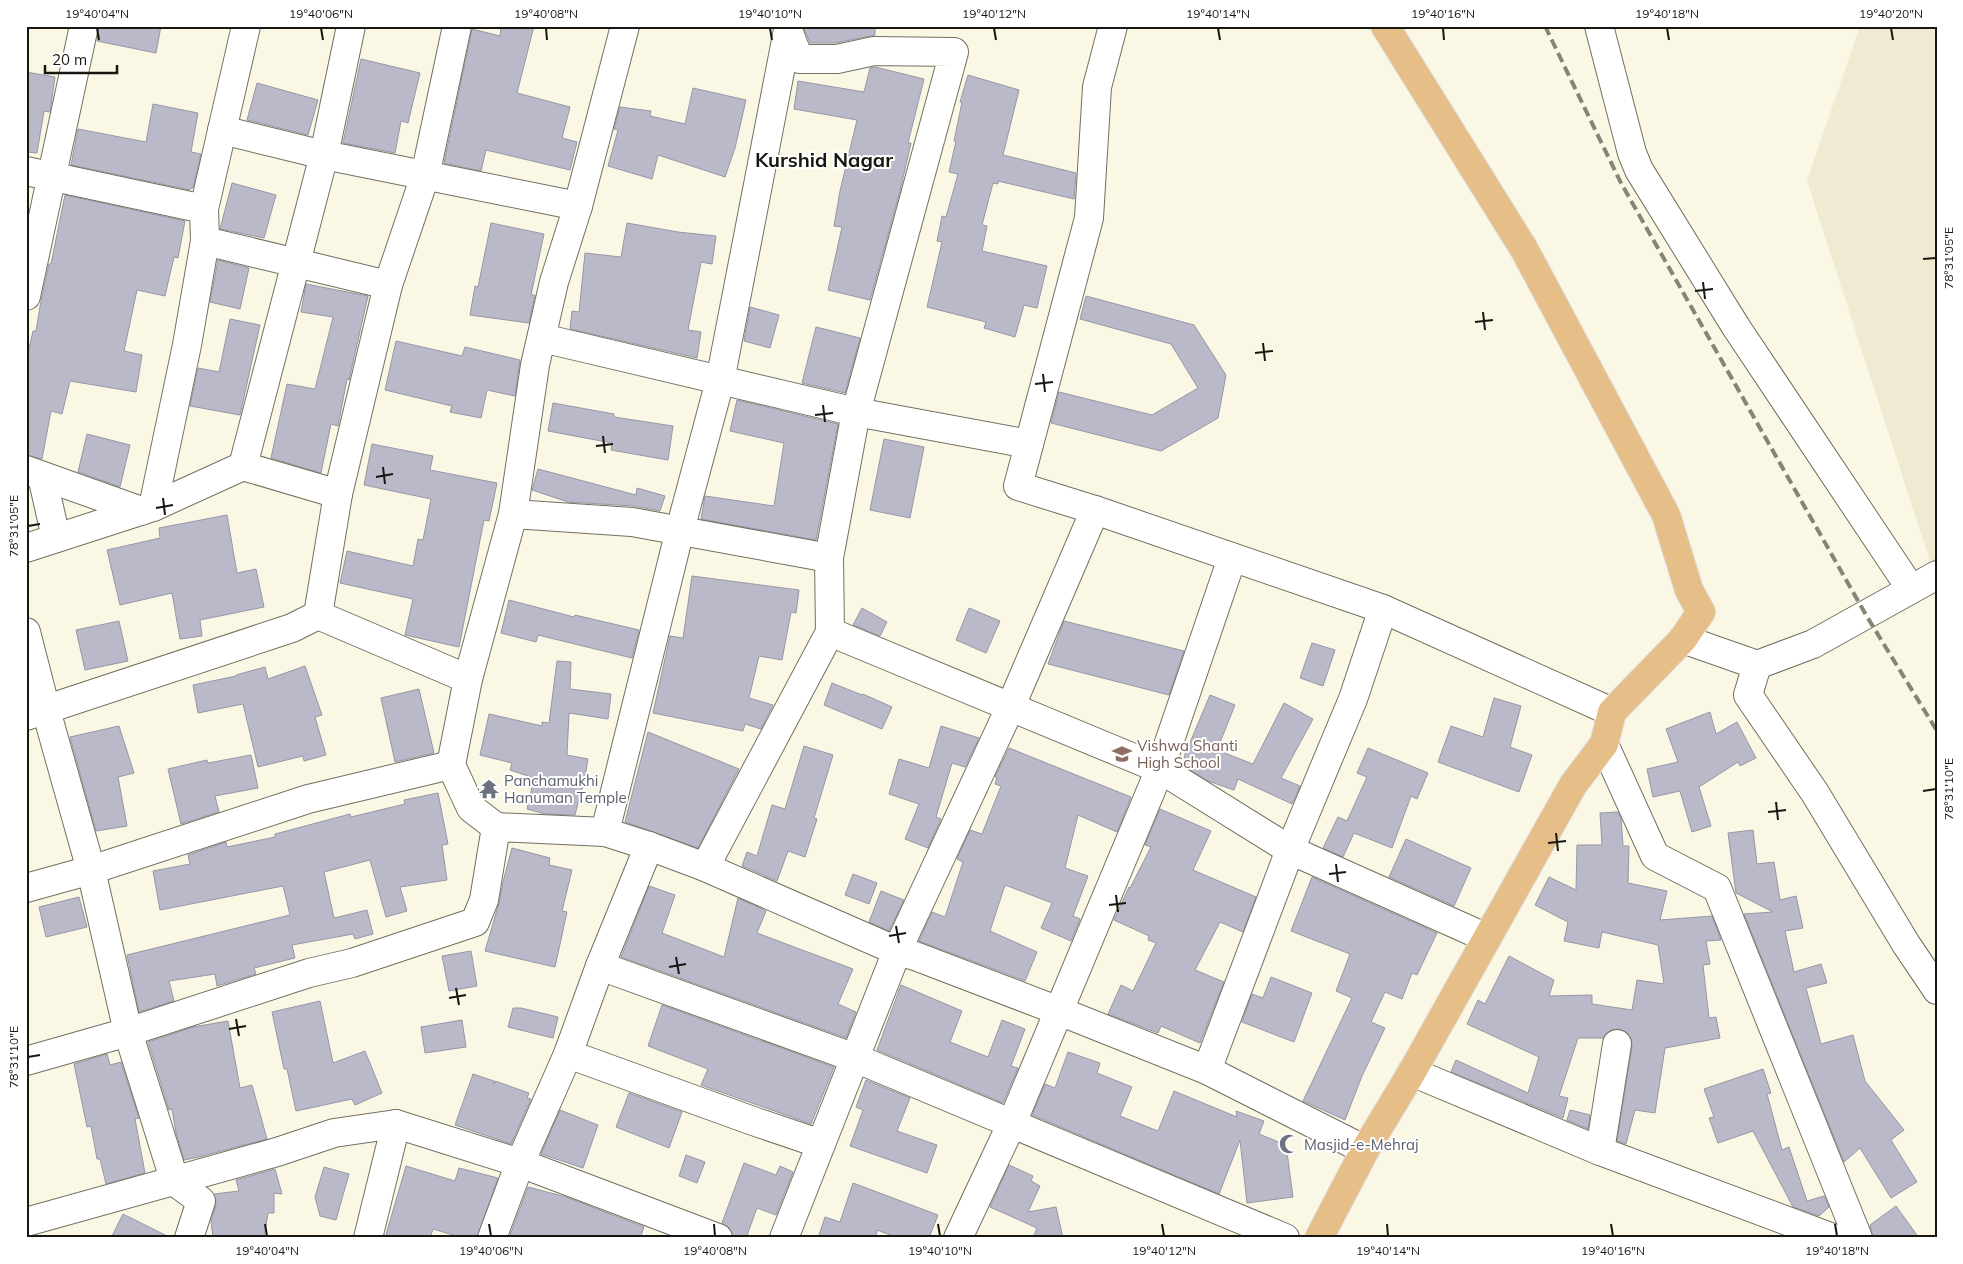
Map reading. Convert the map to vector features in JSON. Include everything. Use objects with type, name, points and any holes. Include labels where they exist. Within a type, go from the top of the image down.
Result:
[{"type":"main road","points":[[1319,1238],[1365,1150],[1412,1072],[1572,785],[1604,744],[1612,712],[1683,639],[1701,612],[1689,590],[1666,515],[1524,250],[1385,26]]},
{"type":"street","points":[[26,296],[84,26]]},
{"type":"street","points":[[147,509],[186,345],[205,241],[204,209],[246,26]]},
{"type":"street","points":[[243,466],[324,155],[351,26]]},
{"type":"street","points":[[318,615],[338,494],[388,285],[426,176],[457,26]]},
{"type":"street","points":[[625,26],[578,206],[554,282],[535,365],[513,514],[468,679],[451,765],[471,808],[496,827],[605,832],[705,867],[898,951],[1059,1011],[1207,1070],[1365,1150]]},
{"type":"street","points":[[1113,26],[1097,87],[1089,218],[1018,486],[1095,510],[1384,609],[1612,712]]},
{"type":"street","points":[[1599,26],[1632,153],[1639,170],[1736,327],[1911,589]]},
{"type":"street","points":[[605,832],[680,530],[720,380],[788,28]]},
{"type":"street","points":[[705,867],[830,632],[829,558],[856,412],[954,52],[874,50],[837,59],[799,59],[788,28]]},
{"type":"street","points":[[222,130],[324,155],[578,206]]},
{"type":"street","points":[[26,171],[204,209]]},
{"type":"street","points":[[205,241],[388,285]]},
{"type":"street","points":[[542,338],[856,412],[1029,444]]},
{"type":"street","points":[[26,548],[147,509],[243,466],[338,494]]},
{"type":"street","points":[[34,473],[147,509]]},
{"type":"street","points":[[34,473],[56,538]]},
{"type":"street","points":[[784,1238],[898,951],[1010,708],[1095,510]]},
{"type":"street","points":[[513,514],[632,522],[829,558]]},
{"type":"street","points":[[958,1238],[1012,1123],[1160,770],[1232,558]]},
{"type":"street","points":[[1683,639],[1757,664],[1814,644],[1937,575]]},
{"type":"street","points":[[1207,1070],[1290,850],[1353,699],[1384,609]]},
{"type":"street","points":[[36,713],[292,628],[318,615],[468,679]]},
{"type":"street","points":[[26,632],[36,713],[91,870],[128,1032],[175,1182],[201,1201],[189,1238]]},
{"type":"street","points":[[830,632],[1160,770],[1290,850],[1487,938]]},
{"type":"street","points":[[1757,664],[1748,695],[1815,792],[1906,944],[1937,990]]},
{"type":"street","points":[[1604,744],[1655,856],[1716,888],[1858,1238]]},
{"type":"street","points":[[26,888],[91,870],[308,799],[451,765]]},
{"type":"street","points":[[26,1060],[128,1032],[310,973],[352,963],[475,922],[484,900],[496,827]]},
{"type":"street","points":[[492,1238],[520,1163],[568,1054],[600,966],[649,846]]},
{"type":"street","points":[[600,966],[855,1058],[1285,1238]]},
{"type":"street","points":[[1600,1151],[1616,1044]]},
{"type":"street","points":[[568,1054],[821,1144]]},
{"type":"street","points":[[1412,1072],[1600,1151],[1833,1238]]},
{"type":"street","points":[[368,1238],[396,1124]]},
{"type":"street","points":[[27,1222],[175,1182],[334,1133],[396,1124],[520,1163],[718,1238]]},
{"type":"street","points":[[27,1222],[49,1238]]},
{"type":"shaded area","points":[[1860,26],[1937,26],[1937,583],[1807,181]]},
{"type":"building","points":[[99,26],[161,26],[156,53],[97,41]]},
{"type":"building","points":[[501,26],[534,26],[517,93],[570,107],[562,138],[577,142],[570,170],[486,150],[481,171],[444,163],[472,29],[500,36]]},
{"type":"building","points":[[803,26],[875,26],[875,35],[835,43],[810,43]]},
{"type":"building","points":[[361,59],[420,73],[408,123],[401,121],[395,153],[343,143]]},
{"type":"building","points":[[875,67],[924,79],[908,143],[911,143],[900,191],[870,300],[828,290],[842,227],[834,226],[840,191],[857,120],[794,109],[798,81],[864,92],[870,68]]},
{"type":"building","points":[[26,72],[55,77],[50,112],[44,111],[37,153],[26,152]]},
{"type":"building","points":[[968,75],[1019,90],[1003,155],[1076,173],[1074,199],[998,181],[998,184],[993,183],[982,225],[987,226],[982,251],[1047,266],[1037,308],[1024,305],[1015,337],[984,328],[986,322],[927,307],[942,242],[937,241],[942,216],[946,217],[958,174],[949,172],[956,141],[954,141],[962,102],[960,102]]},
{"type":"building","points":[[257,83],[318,100],[308,135],[247,120]]},
{"type":"building","points":[[693,88],[746,100],[735,148],[725,177],[658,155],[652,179],[608,166],[618,130],[614,129],[620,107],[651,111],[650,116],[685,124]]},
{"type":"building","points":[[153,104],[198,113],[191,152],[201,154],[193,188],[190,190],[71,165],[78,129],[146,142]]},
{"type":"building","points":[[232,183],[276,195],[264,238],[220,229]]},
{"type":"building","points":[[65,195],[185,221],[178,258],[174,257],[165,296],[137,290],[124,351],[142,355],[136,392],[70,381],[62,414],[51,411],[42,459],[26,455],[26,362],[33,331],[36,331]]},
{"type":"building","points":[[491,223],[544,234],[531,295],[535,295],[529,323],[470,315],[475,286],[478,287]]},
{"type":"building","points":[[627,223],[678,232],[716,236],[712,264],[701,262],[688,330],[701,332],[697,358],[570,329],[572,311],[579,312],[585,253],[621,257]]},
{"type":"building","points":[[218,260],[249,268],[240,309],[210,302]]},
{"type":"building","points":[[306,284],[368,296],[349,380],[347,379],[338,426],[331,424],[321,473],[271,458],[287,384],[315,389],[333,317],[301,312]]},
{"type":"building","points":[[1086,296],[1194,325],[1226,375],[1218,418],[1161,451],[1051,423],[1059,392],[1152,415],[1198,388],[1171,344],[1080,319]]},
{"type":"building","points":[[750,307],[779,315],[770,348],[744,341]]},
{"type":"building","points":[[230,319],[260,325],[240,415],[190,406],[198,368],[219,372]]},
{"type":"building","points":[[816,327],[860,338],[845,393],[802,383]]},
{"type":"building","points":[[396,341],[462,356],[465,347],[520,360],[515,396],[487,390],[481,418],[450,412],[452,406],[385,390]]},
{"type":"building","points":[[737,400],[838,424],[816,540],[701,519],[705,496],[774,506],[784,443],[730,431]]},
{"type":"building","points":[[553,403],[614,414],[614,417],[673,426],[668,460],[611,450],[612,443],[548,431]]},
{"type":"building","points":[[87,434],[130,445],[120,487],[78,472]]},
{"type":"building","points":[[884,439],[924,447],[910,518],[870,510]]},
{"type":"building","points":[[372,444],[433,456],[430,470],[497,483],[489,521],[484,520],[459,647],[405,635],[413,599],[340,583],[347,551],[413,566],[418,539],[423,540],[431,499],[364,485]]},
{"type":"building","points":[[538,469],[636,495],[637,488],[665,496],[660,511],[633,506],[568,502],[532,490]]},
{"type":"building","points":[[227,515],[237,573],[256,569],[264,607],[200,620],[202,636],[180,639],[172,593],[120,605],[107,550],[160,538],[159,528]]},
{"type":"building","points":[[692,576],[799,590],[796,613],[791,612],[782,660],[759,656],[749,698],[773,705],[761,729],[745,724],[743,731],[653,713],[670,636],[683,638]]},
{"type":"building","points":[[509,600],[574,617],[575,615],[639,630],[632,658],[538,635],[536,642],[501,633]]},
{"type":"building","points":[[862,608],[887,622],[880,636],[853,625]]},
{"type":"building","points":[[969,608],[1000,621],[986,653],[956,640]]},
{"type":"building","points":[[119,621],[128,661],[85,670],[76,630]]},
{"type":"building","points":[[1064,621],[1184,651],[1169,695],[1048,664]]},
{"type":"building","points":[[1312,643],[1335,650],[1323,686],[1300,678]]},
{"type":"building","points":[[557,661],[571,662],[570,689],[611,694],[608,719],[569,713],[567,755],[588,759],[583,788],[575,815],[545,814],[527,809],[534,778],[510,770],[512,763],[480,755],[489,714],[542,726],[542,722],[549,723]]},
{"type":"building","points":[[305,666],[322,715],[315,717],[326,755],[304,761],[303,756],[258,767],[243,704],[198,713],[193,685],[236,676],[265,667],[268,679]]},
{"type":"building","points":[[832,683],[892,707],[882,729],[824,705]]},
{"type":"building","points":[[419,689],[434,753],[395,762],[381,698]]},
{"type":"building","points":[[1210,695],[1235,705],[1217,750],[1253,764],[1284,703],[1313,719],[1281,778],[1300,786],[1292,804],[1238,779],[1234,790],[1208,781],[1181,764]]},
{"type":"building","points":[[1494,698],[1521,706],[1510,747],[1532,755],[1519,792],[1438,762],[1451,726],[1483,737]]},
{"type":"building","points":[[1710,712],[1716,734],[1737,722],[1756,758],[1740,766],[1738,762],[1699,787],[1711,826],[1692,832],[1680,791],[1653,797],[1647,769],[1678,762],[1666,729]]},
{"type":"building","points":[[119,726],[134,773],[118,777],[127,826],[96,831],[70,737]]},
{"type":"building","points":[[941,726],[979,738],[965,767],[952,763],[936,817],[941,819],[928,848],[905,839],[919,804],[889,794],[899,759],[929,768]]},
{"type":"building","points":[[648,732],[739,769],[698,848],[625,822]]},
{"type":"building","points":[[804,746],[833,755],[814,818],[817,819],[805,857],[788,851],[777,881],[742,866],[747,852],[757,856],[772,805],[785,809]]},
{"type":"building","points":[[1009,748],[1131,797],[1117,832],[1078,815],[1065,868],[1088,876],[1073,916],[1080,919],[1071,941],[1041,928],[1052,903],[1005,885],[990,931],[1037,952],[1025,981],[919,941],[932,912],[945,917],[963,862],[957,859],[970,830],[982,834],[1001,786],[995,784],[997,777],[995,777]]},
{"type":"building","points":[[1368,748],[1428,773],[1417,799],[1411,796],[1392,848],[1354,833],[1343,857],[1323,848],[1338,817],[1347,821],[1367,777],[1357,773]]},
{"type":"building","points":[[251,755],[258,788],[215,796],[219,812],[181,824],[168,769],[207,760],[208,763]]},
{"type":"building","points":[[438,793],[448,844],[442,845],[447,880],[400,887],[407,911],[386,917],[370,860],[324,872],[334,918],[367,910],[373,934],[355,939],[353,934],[292,945],[295,958],[254,968],[256,974],[217,986],[215,974],[169,981],[174,1001],[139,1012],[127,955],[290,915],[283,886],[160,910],[153,871],[190,864],[188,855],[226,842],[227,847],[275,837],[275,834],[350,814],[351,817],[405,804],[404,800]]},
{"type":"building","points":[[1160,809],[1211,831],[1193,870],[1256,897],[1243,932],[1220,922],[1195,970],[1224,982],[1200,1043],[1161,1026],[1158,1033],[1108,1014],[1121,985],[1133,991],[1156,943],[1148,940],[1149,936],[1114,920],[1129,887],[1151,847],[1145,845]]},
{"type":"building","points":[[1618,812],[1621,818],[1623,846],[1629,846],[1628,883],[1667,891],[1660,920],[1712,916],[1721,940],[1706,941],[1710,964],[1703,965],[1709,1018],[1716,1017],[1720,1038],[1665,1048],[1655,1113],[1635,1110],[1626,1144],[1617,1141],[1632,1046],[1631,1038],[1620,1029],[1611,1030],[1603,1038],[1578,1038],[1559,1096],[1568,1098],[1563,1118],[1451,1072],[1456,1060],[1528,1093],[1539,1057],[1467,1024],[1478,1000],[1485,1004],[1509,956],[1554,980],[1549,996],[1592,995],[1592,1004],[1632,1010],[1637,980],[1664,984],[1658,945],[1602,932],[1599,948],[1564,941],[1568,922],[1535,905],[1549,877],[1576,890],[1577,845],[1602,845],[1600,813]]},
{"type":"building","points":[[1753,830],[1757,864],[1774,862],[1780,900],[1796,896],[1803,928],[1785,931],[1794,972],[1821,964],[1827,983],[1806,988],[1821,1044],[1853,1035],[1865,1081],[1904,1130],[1891,1140],[1917,1182],[1891,1198],[1860,1148],[1844,1162],[1744,914],[1773,912],[1736,893],[1728,833]]},
{"type":"building","points":[[1406,839],[1471,868],[1454,906],[1389,877]]},
{"type":"building","points":[[512,848],[550,858],[549,865],[572,870],[562,911],[567,912],[555,967],[485,951]]},
{"type":"building","points":[[853,874],[877,883],[869,904],[845,895]]},
{"type":"building","points":[[1312,877],[1437,933],[1417,975],[1412,973],[1402,999],[1385,992],[1371,1022],[1385,1028],[1362,1076],[1345,1120],[1303,1101],[1352,998],[1336,991],[1350,954],[1291,931]]},
{"type":"building","points":[[649,886],[675,895],[662,933],[724,957],[738,898],[766,911],[757,933],[853,969],[838,1004],[856,1012],[846,1038],[621,957]]},
{"type":"building","points":[[881,891],[904,900],[889,931],[869,922]]},
{"type":"building","points":[[79,897],[87,927],[46,937],[39,907]]},
{"type":"building","points":[[471,951],[477,986],[449,991],[442,956]]},
{"type":"building","points":[[1271,977],[1312,993],[1294,1042],[1242,1022],[1252,994],[1263,998]]},
{"type":"building","points":[[901,985],[962,1011],[950,1042],[988,1057],[1002,1020],[1025,1029],[1011,1066],[1018,1068],[1003,1103],[877,1050]]},
{"type":"building","points":[[320,1001],[333,1063],[365,1051],[382,1093],[355,1105],[352,1099],[296,1111],[287,1069],[284,1069],[272,1012]]},
{"type":"building","points":[[662,1005],[834,1067],[811,1124],[701,1085],[708,1069],[648,1046]]},
{"type":"building","points":[[513,1008],[521,1008],[558,1017],[553,1038],[508,1027]]},
{"type":"building","points":[[462,1020],[466,1047],[425,1053],[421,1027]]},
{"type":"building","points":[[228,1021],[240,1088],[252,1085],[267,1139],[184,1160],[176,1133],[172,1109],[169,1110],[148,1042],[193,1027]]},
{"type":"building","points":[[1068,1052],[1100,1063],[1097,1073],[1132,1087],[1120,1116],[1158,1131],[1174,1091],[1237,1117],[1236,1111],[1264,1121],[1259,1134],[1286,1145],[1293,1197],[1247,1203],[1240,1140],[1219,1194],[1032,1115],[1045,1084],[1055,1088]]},
{"type":"building","points":[[107,1054],[110,1065],[121,1062],[139,1118],[135,1119],[145,1173],[106,1184],[100,1159],[97,1159],[91,1126],[87,1127],[74,1064]]},
{"type":"building","points":[[1763,1069],[1771,1093],[1767,1094],[1782,1150],[1789,1147],[1807,1201],[1824,1196],[1829,1207],[1819,1216],[1793,1207],[1753,1131],[1718,1143],[1709,1118],[1714,1117],[1704,1089]]},
{"type":"building","points":[[473,1074],[494,1081],[494,1084],[495,1081],[529,1093],[527,1098],[531,1099],[511,1144],[455,1125]]},
{"type":"building","points":[[866,1080],[910,1098],[897,1131],[937,1145],[927,1173],[850,1146],[863,1110],[856,1107]]},
{"type":"building","points":[[629,1093],[682,1112],[669,1148],[616,1127]]},
{"type":"building","points":[[560,1110],[598,1125],[583,1168],[541,1154]]},
{"type":"building","points":[[1570,1110],[1590,1115],[1588,1129],[1567,1120]]},
{"type":"building","points":[[686,1155],[705,1162],[697,1183],[679,1176]]},
{"type":"building","points":[[744,1163],[776,1175],[780,1166],[793,1172],[776,1215],[757,1208],[746,1238],[733,1238],[730,1229],[722,1223]]},
{"type":"building","points":[[1009,1165],[1033,1176],[1031,1181],[1040,1186],[1028,1212],[1056,1207],[1063,1238],[1033,1238],[1037,1228],[990,1207]]},
{"type":"building","points":[[406,1166],[455,1181],[459,1168],[498,1178],[477,1238],[463,1238],[433,1229],[430,1238],[385,1238]]},
{"type":"building","points":[[324,1167],[349,1174],[336,1220],[320,1216],[315,1197]]},
{"type":"building","points":[[275,1169],[282,1194],[274,1193],[274,1213],[268,1213],[264,1238],[213,1238],[211,1221],[216,1205],[214,1194],[239,1191],[236,1180]]},
{"type":"building","points":[[853,1183],[938,1215],[929,1238],[898,1238],[877,1230],[876,1238],[818,1238],[825,1217],[840,1222]]},
{"type":"building","points":[[528,1187],[566,1197],[644,1227],[640,1238],[509,1238]]},
{"type":"building","points":[[1896,1206],[1919,1238],[1873,1238],[1870,1225]]},
{"type":"building","points":[[123,1214],[171,1238],[111,1238]]},
{"type":"railway","points":[[1545,26],[1621,183],[1866,615],[1937,731]]},
{"type":"place","name":"Vishwa Shanti High School","points":[[1122,754]]},
{"type":"place","name":"Panchamukhi Hanuman Temple","points":[[489,789]]},
{"type":"place","name":"Masjid-e-Mehraj","points":[[1289,1144]]},
{"type":"district","name":"Kurshid Nagar","points":[[824,159]]}]
